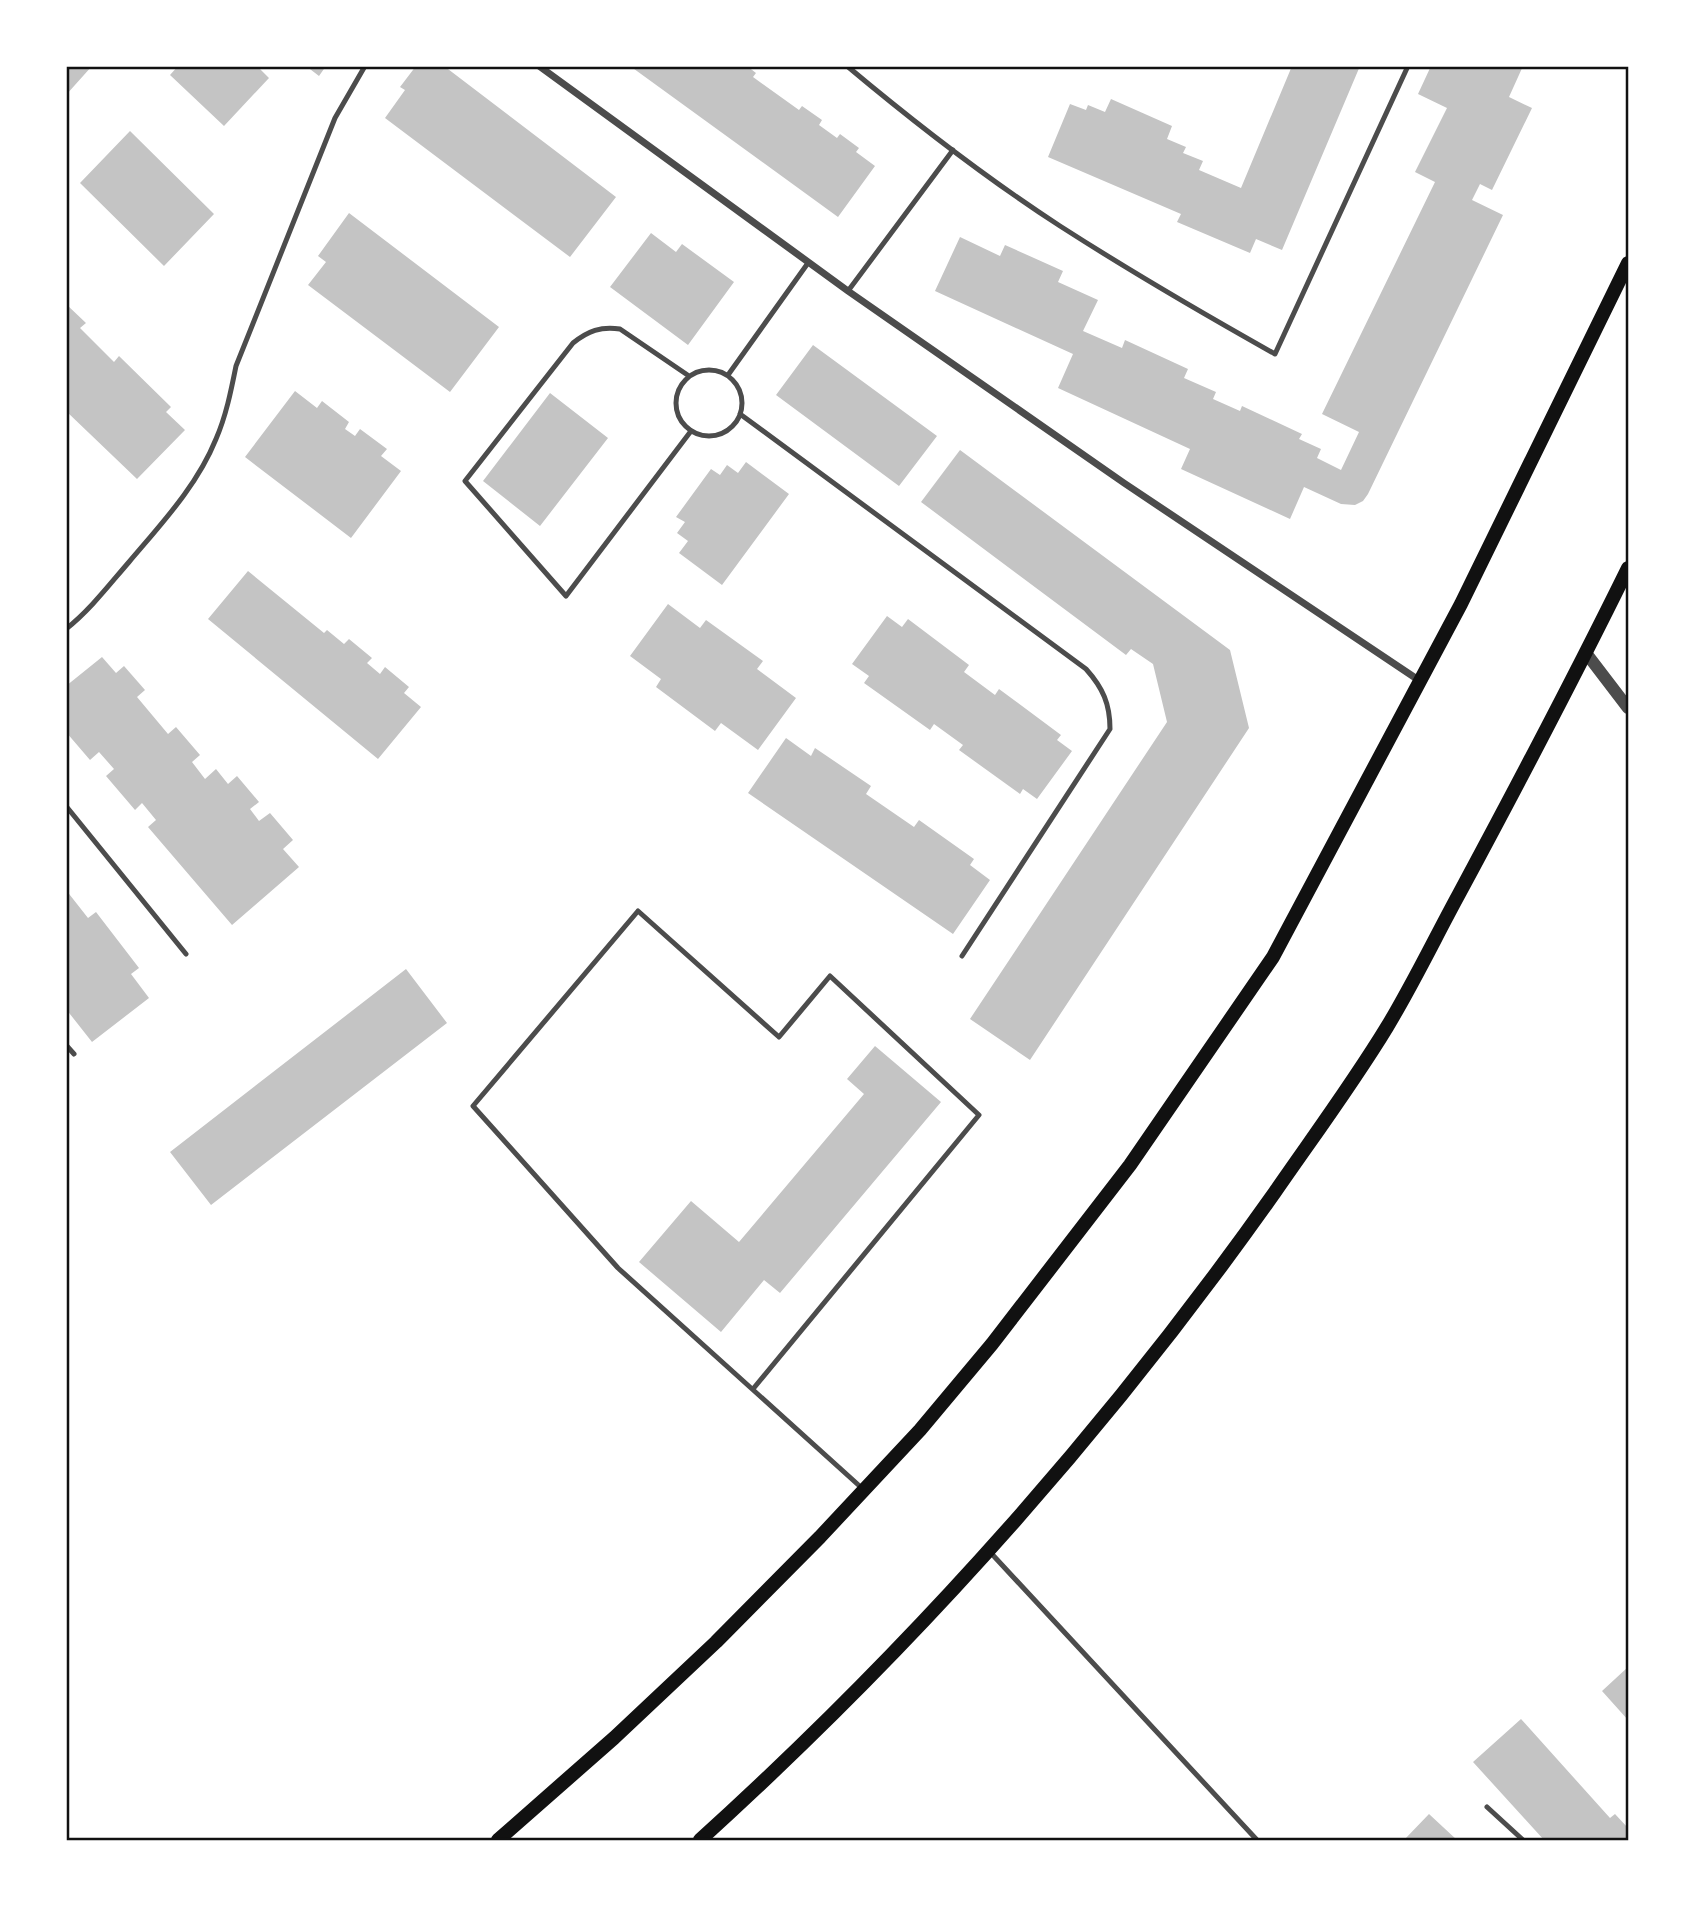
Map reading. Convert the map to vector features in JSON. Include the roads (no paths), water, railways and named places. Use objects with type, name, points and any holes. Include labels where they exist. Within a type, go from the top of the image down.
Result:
[{"type":"main road","points":[[498,1840],[614,1738],[716,1642],[864,1490],[920,1430],[992,1345],[1130,1164],[1273,957],[1420,681],[1553,420],[1629,263]]},
{"type":"main road","points":[[700,1840],[916,1631],[989,1551],[1095,1429],[1238,1244],[1388,1026],[1629,569]]},
{"type":"street","points":[[539,66],[848,291],[1124,483],[1420,681]]},
{"type":"street","points":[[1586,653],[1629,708]]},
{"type":"lane","points":[[66,629],[106,589],[181,500],[200,471],[216,440],[228,404],[236,366],[330,130],[365,66]]},
{"type":"lane","points":[[848,66],[953,150],[1058,224],[1157,286],[1275,354],[1408,66]]},
{"type":"lane","points":[[848,291],[953,150]]},
{"type":"lane","points":[[728,375],[808,263]]},
{"type":"lane","points":[[689,376],[620,329],[594,329],[573,343],[465,481],[566,596],[691,431]]},
{"type":"lane","points":[[707,369],[720,371],[728,375],[740,388],[743,401],[734,426],[713,436],[691,431],[680,421],[676,407],[677,393],[689,376],[707,369]]},
{"type":"lane","points":[[740,414],[1086,669],[1104,693],[1110,710],[1110,729],[962,956]]},
{"type":"lane","points":[[66,806],[186,954]]},
{"type":"lane","points":[[753,1389],[979,1115],[830,975],[779,1037],[638,911],[473,1106],[618,1268],[864,1490]]},
{"type":"lane","points":[[66,1045],[74,1054]]},
{"type":"lane","points":[[989,1551],[1256,1840]]},
{"type":"lane","points":[[1487,1807],[1523,1840]]}]
